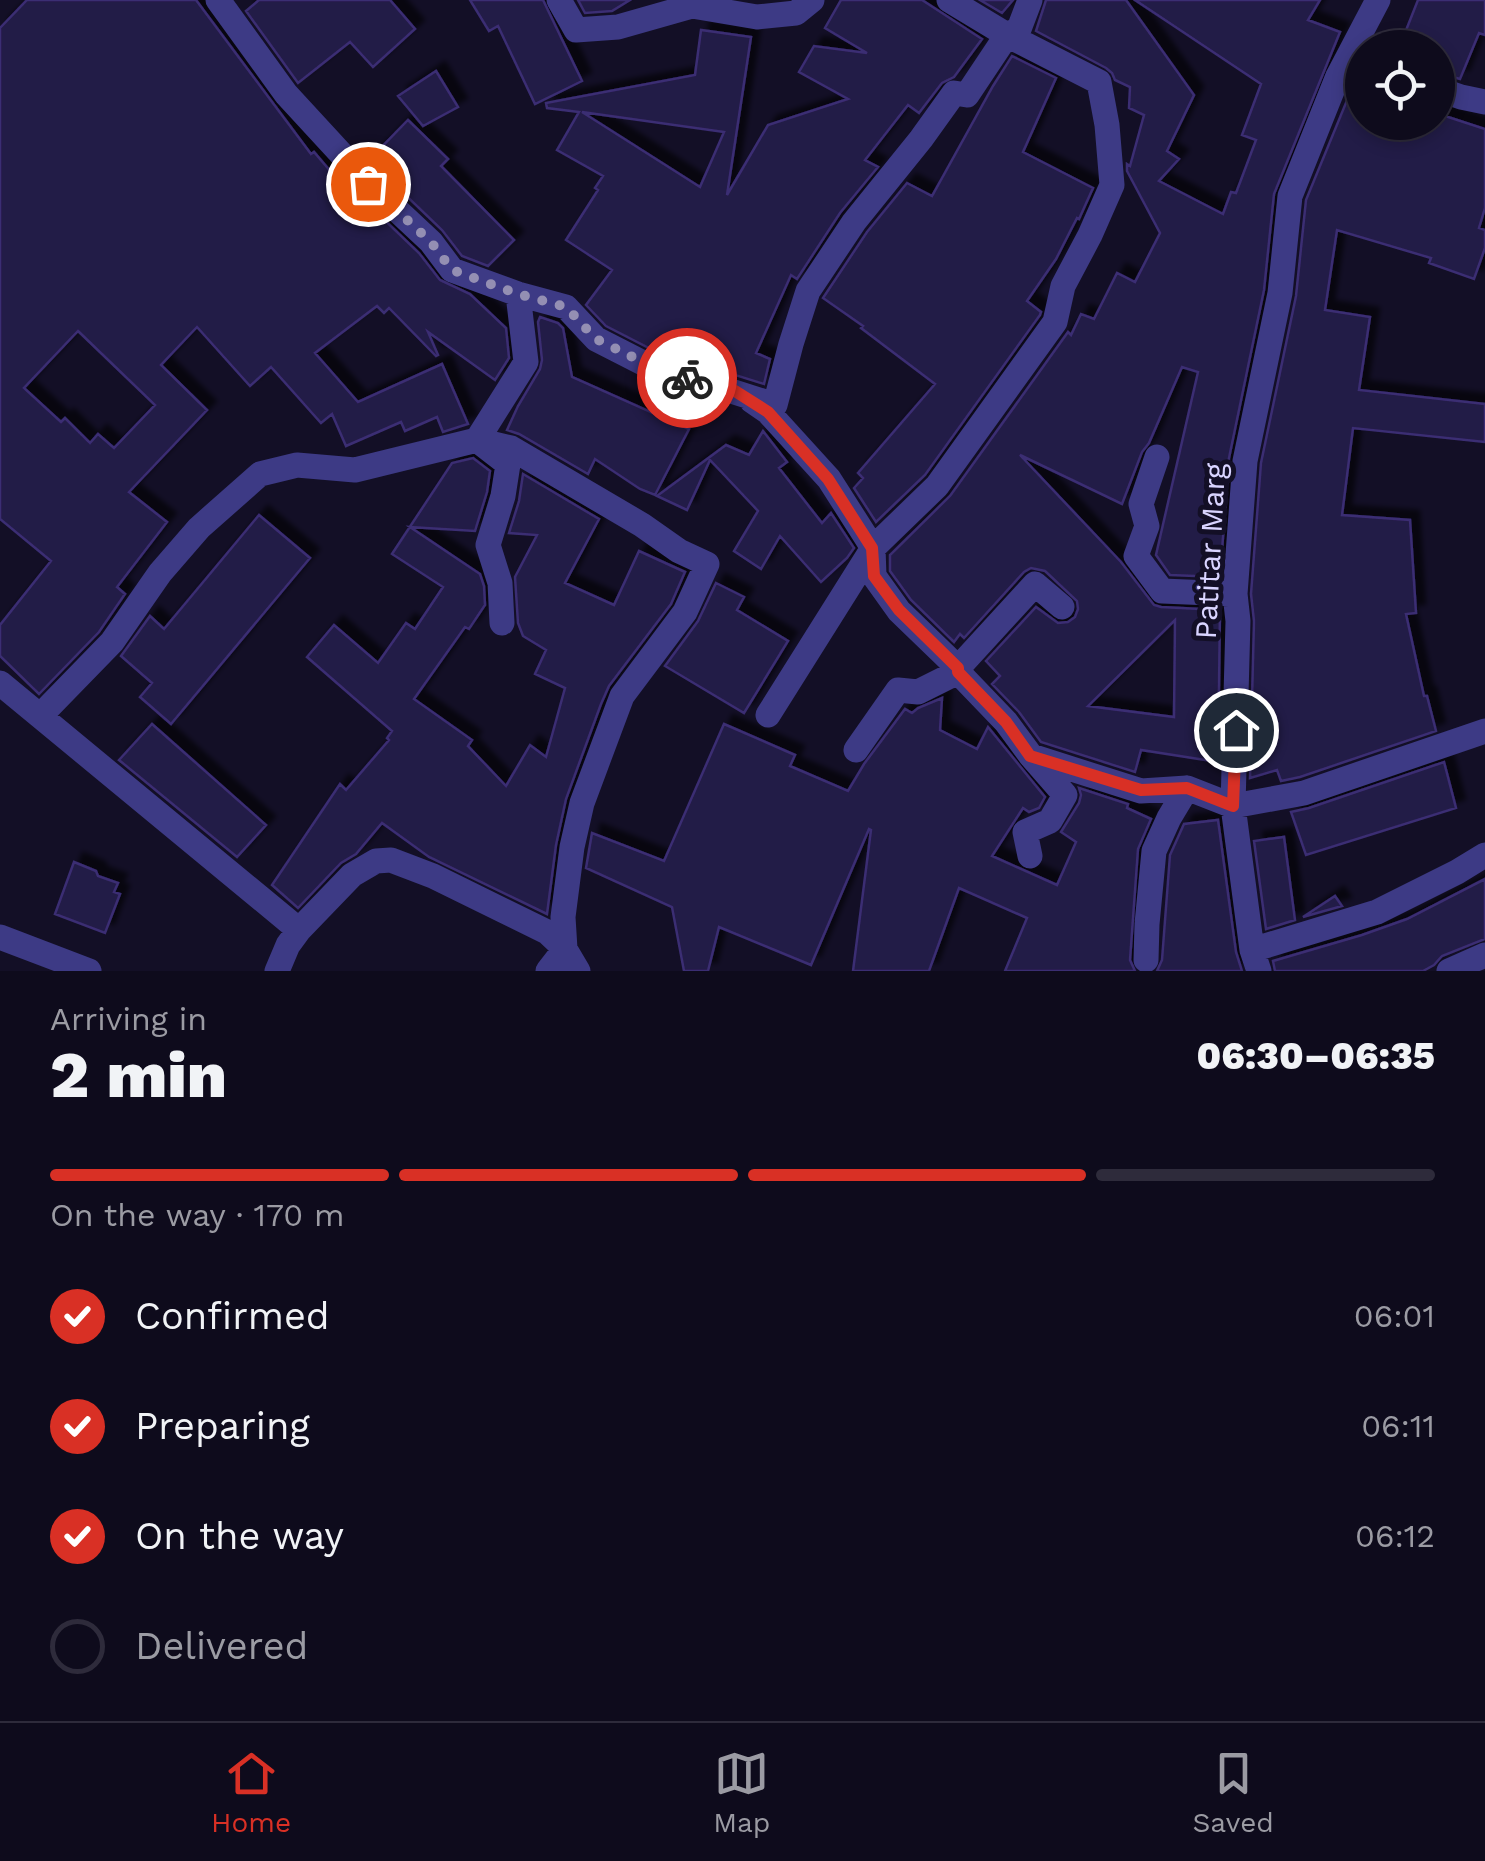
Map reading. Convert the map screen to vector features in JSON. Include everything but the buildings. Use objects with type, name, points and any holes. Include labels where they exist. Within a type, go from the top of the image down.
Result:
[{"type":"street","points":[[218,0],[286,94],[368,184],[431,242],[452,270],[566,307],[596,339],[643,362],[775,406],[808,291],[854,222],[954,93],[967,95],[1007,36],[1019,29],[1030,0]]},
{"type":"street","points":[[558,0],[576,30],[618,27],[692,6],[757,18],[796,13],[812,0]]},
{"type":"street","points":[[768,715],[872,548],[937,486],[1055,322],[1063,286],[1112,186],[1099,82],[1007,36],[948,0]]},
{"type":"street","name":"Patitar Marg","points":[[1367,30],[1378,0]]},
{"type":"street","name":"Patitar Marg","points":[[1256,960],[1233,806],[1238,621],[1235,594],[1245,462],[1280,293],[1290,196],[1338,76],[1345,69]]},
{"type":"street","points":[[1455,95],[1485,102]]},
{"type":"street","points":[[477,440],[526,362],[518,294]]},
{"type":"street","points":[[735,391],[768,412],[828,479],[872,548],[874,576],[899,610],[1006,722],[1065,796],[1050,822],[1025,832],[1030,856]]},
{"type":"street","points":[[477,440],[508,464],[488,545],[500,583],[502,623]]},
{"type":"street","points":[[40,716],[112,642],[160,574],[199,528],[260,474],[297,465],[355,470],[477,440],[510,448],[642,524],[678,551],[707,564],[686,612],[622,696],[589,785],[572,847],[562,917],[572,960]]},
{"type":"street","points":[[1157,458],[1141,504],[1147,526],[1136,556],[1162,590],[1235,594]]},
{"type":"street","points":[[856,750],[898,690],[918,692],[958,670],[1035,584],[1062,607]]},
{"type":"street","points":[[3,693],[40,716],[299,930]]},
{"type":"street","points":[[1030,756],[1141,790],[1187,788],[1233,806],[1304,793],[1485,731]]},
{"type":"street","points":[[1146,960],[1154,851],[1187,788]]},
{"type":"street","points":[[1256,960],[1378,912],[1485,854]]},
{"type":"street","points":[[277,971],[299,930],[352,874],[376,861],[391,860],[433,876],[547,932],[572,960]]},
{"type":"street","points":[[0,937],[89,971]]},
{"type":"street","points":[[1448,971],[1485,955]]},
{"type":"street","points":[[548,971],[572,960]]},
{"type":"way so far","points":[[368,184],[431,242],[452,270],[566,307],[596,339],[687,378]]},
{"type":"route","points":[[687,378],[735,391],[768,412],[828,479],[872,548],[874,576],[899,610],[958,668],[1030,756],[1141,790],[1187,788],[1233,806],[1236,730]]}]
